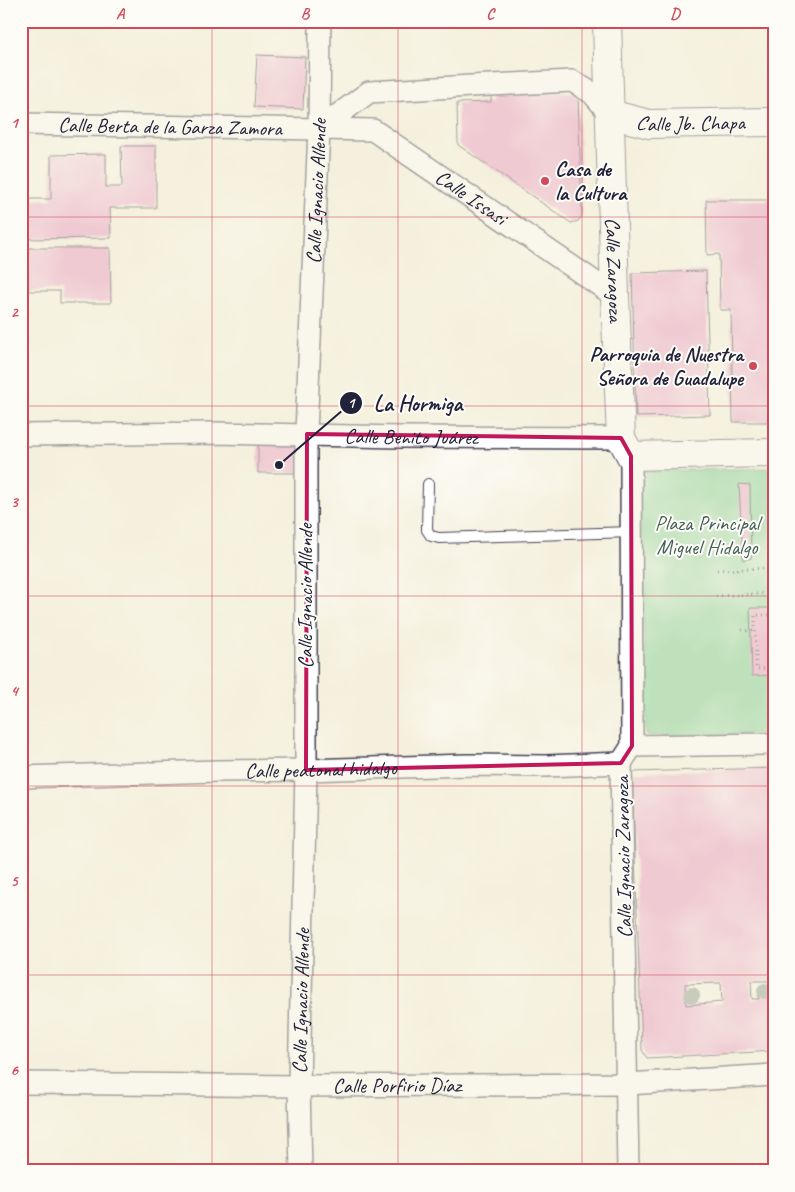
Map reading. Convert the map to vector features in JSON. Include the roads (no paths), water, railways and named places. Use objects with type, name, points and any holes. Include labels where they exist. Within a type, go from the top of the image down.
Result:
[{"type":"main road","name":"Calle Zaragoza","points":[[608,21],[615,296],[626,447]]},
{"type":"main road","name":"Calle Jb. Chapa","points":[[610,114],[649,124],[774,122]]},
{"type":"main road","points":[[626,447],[774,453]]},
{"type":"street","name":"Calle Ignacio Allende","points":[[301,1171],[299,1086],[306,770],[305,522],[311,287],[319,128],[320,21]]},
{"type":"street","points":[[319,128],[369,92],[572,81],[592,94],[610,114]]},
{"type":"street","name":"Calle Berta de la Garza Zamora","points":[[21,124],[319,128]]},
{"type":"street","name":"Calle Issasi","points":[[319,128],[373,130],[615,296]]},
{"type":"street","name":"Calle Benito Juárez","points":[[21,435],[307,434],[626,447]]},
{"type":"street","name":"Calle Ignacio Zaragoza","points":[[626,447],[632,532],[626,755],[628,1171]]},
{"type":"street","name":"Calle peatonal hidalgo","points":[[21,777],[400,767],[546,766],[626,755],[774,744]]},
{"type":"street","name":"Calle Porfirio Díaz","points":[[21,1083],[299,1086],[628,1084],[774,1075]]},
{"type":"lane","points":[[428,484],[427,530],[431,536],[439,538],[632,532]]},
{"type":"place","name":"Casa de la Cultura","points":[[545,181]]},
{"type":"place","name":"Parroquia de Nuestra Señora de Guadalupe","points":[[753,366]]},
{"type":"place","name":"La Hormiga","points":[[279,465]]},
{"type":"park label","name":"Plaza Principal Miguel Hidalgo","points":[[707,535]]}]
